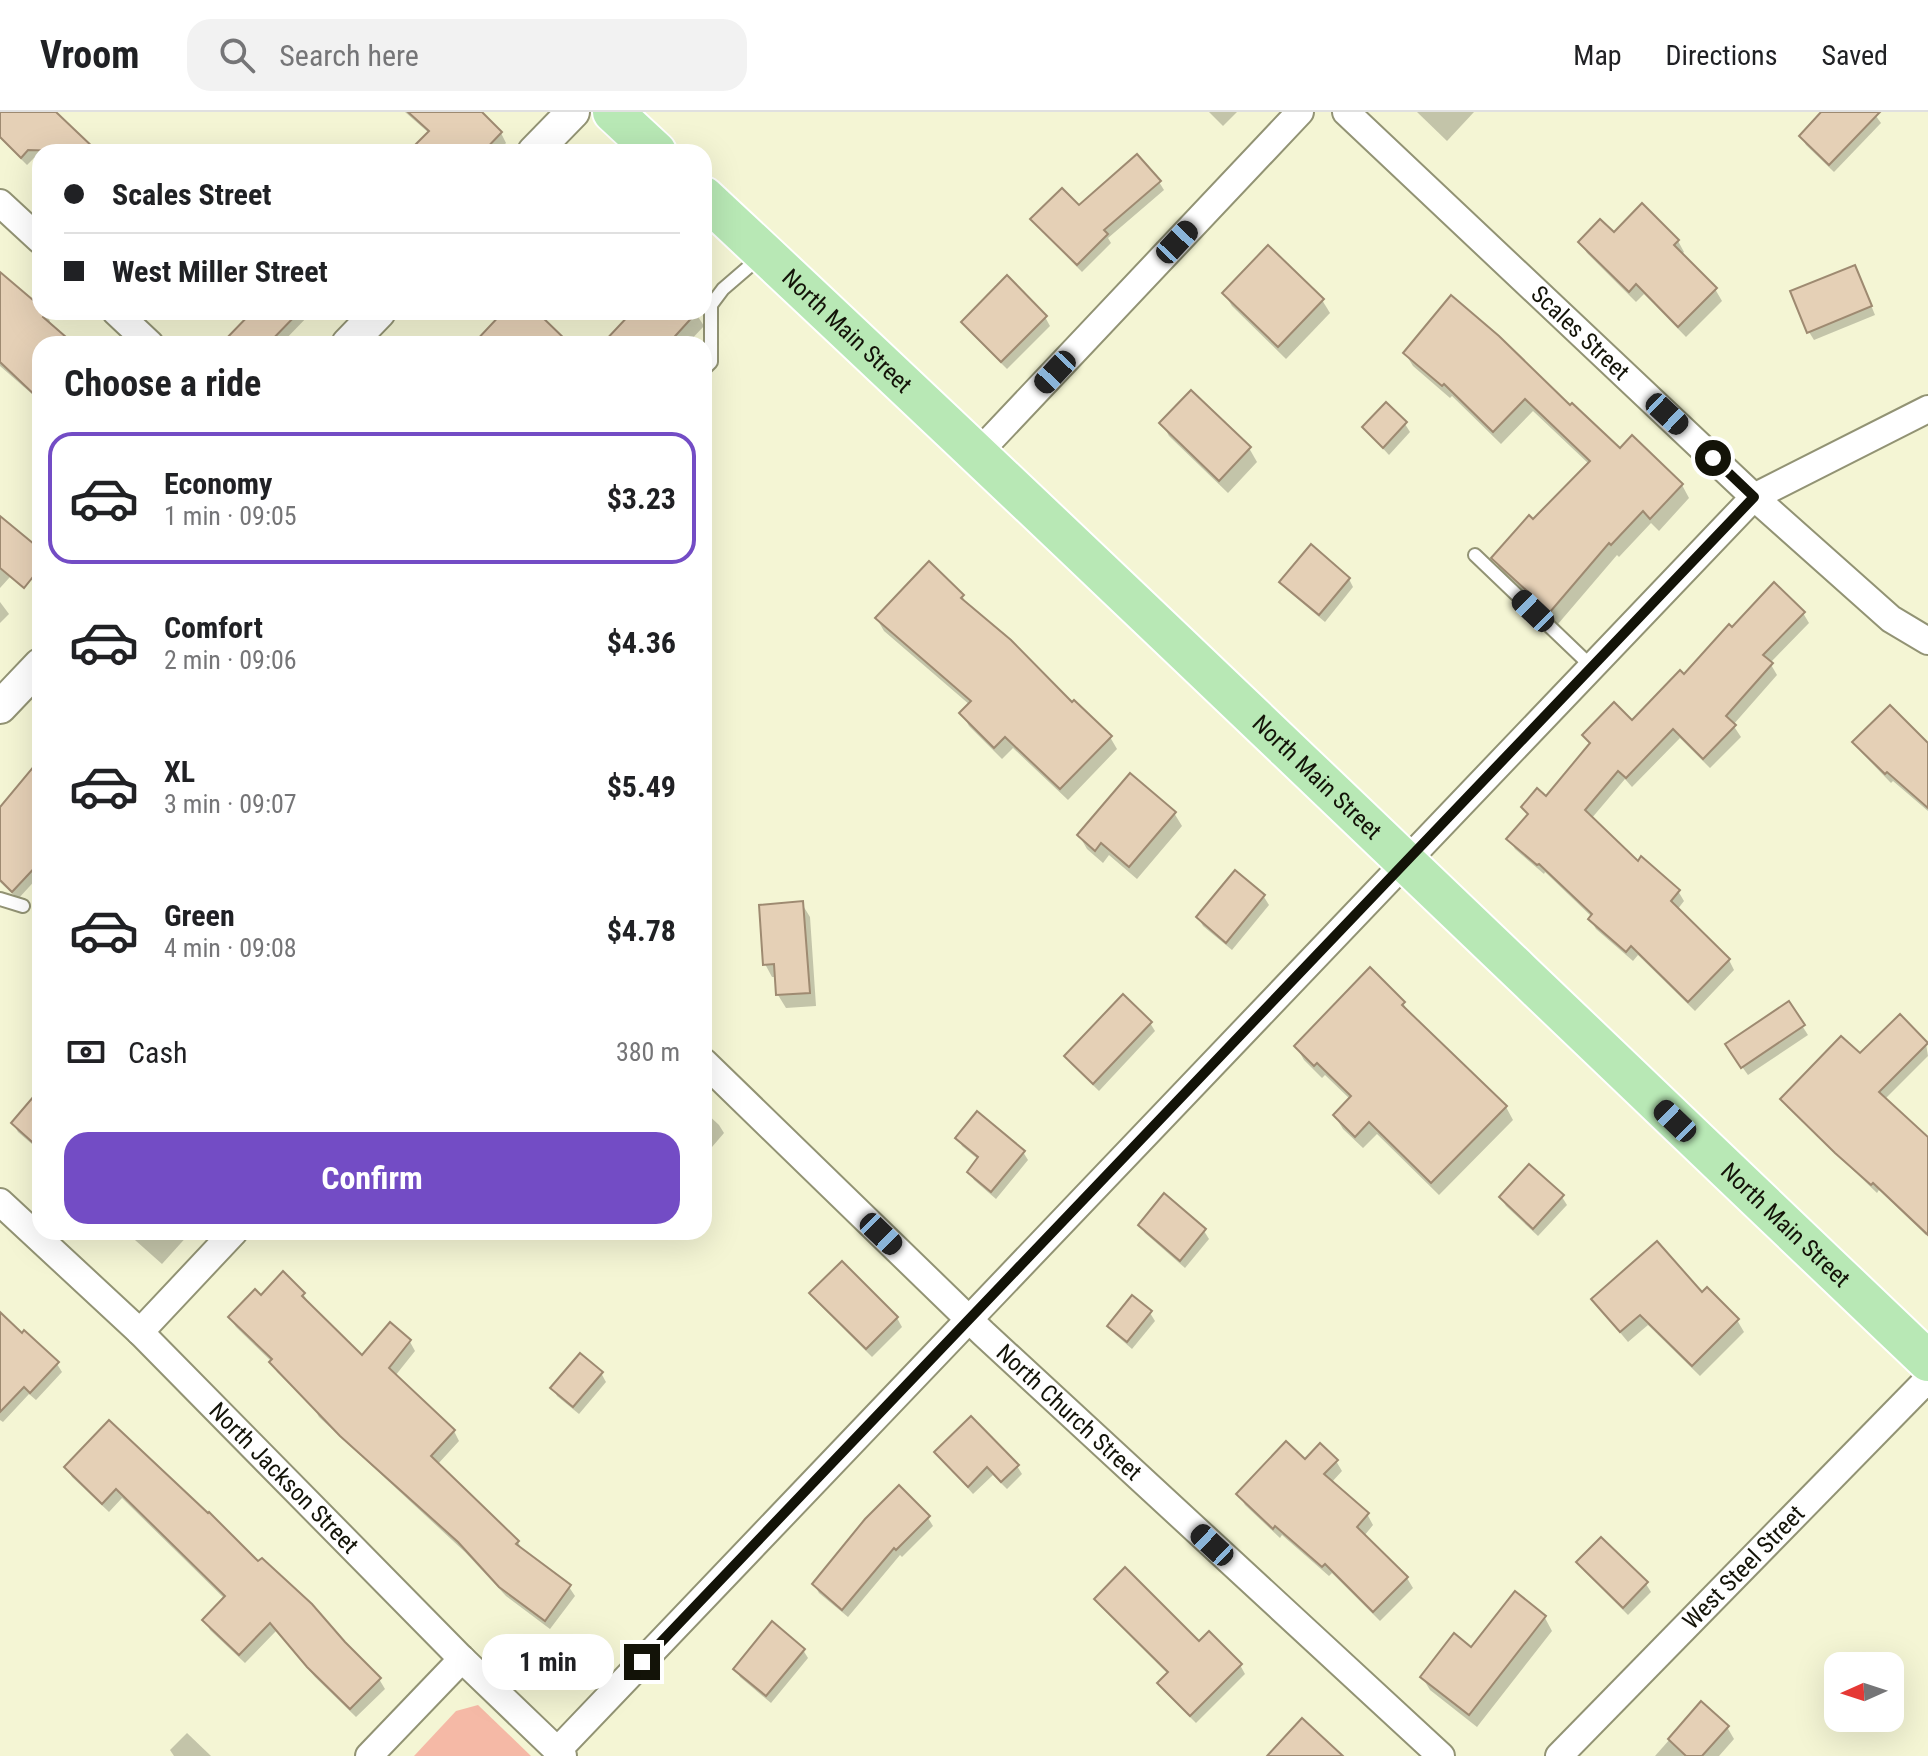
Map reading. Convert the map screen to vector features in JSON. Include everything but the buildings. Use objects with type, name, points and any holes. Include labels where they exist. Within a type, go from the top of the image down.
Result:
[{"type":"main road","points":[[613,112],[647,144]]},
{"type":"main road","name":"North Main Street","points":[[712,204],[979,452],[1928,1361]]},
{"type":"street","points":[[542,144],[573,112]]},
{"type":"street","points":[[979,452],[1300,112]]},
{"type":"street","name":"Scales Street","points":[[1346,112],[1754,497],[1891,619],[1928,641]]},
{"type":"street","points":[[0,203],[32,233]]},
{"type":"street","points":[[124,320],[142,336]]},
{"type":"street","points":[[356,336],[371,320]]},
{"type":"street","points":[[560,1753],[1754,497],[1928,409]]},
{"type":"street","points":[[0,707],[32,673]]},
{"type":"street","name":"North Church Street","points":[[712,1070],[969,1320],[1441,1756]]},
{"type":"street","name":"North Jackson Street","points":[[0,1202],[32,1232]]},
{"type":"street","name":"North Jackson Street","points":[[41,1240],[140,1332],[462,1659],[560,1753]]},
{"type":"street","points":[[140,1332],[226,1240]]},
{"type":"street","name":"West Steel Street","points":[[1559,1756],[1928,1379]]},
{"type":"street","points":[[369,1756],[462,1659]]},
{"type":"lane","points":[[712,298],[764,253]]},
{"type":"lane","points":[[1475,555],[1591,666]]},
{"type":"lane","points":[[0,899],[23,906]]},
{"type":"shaded area","points":[[478,1705],[531,1756],[414,1756],[456,1711]]},
{"type":"route","points":[[642,1662],[1754,497],[1713,458]]}]
